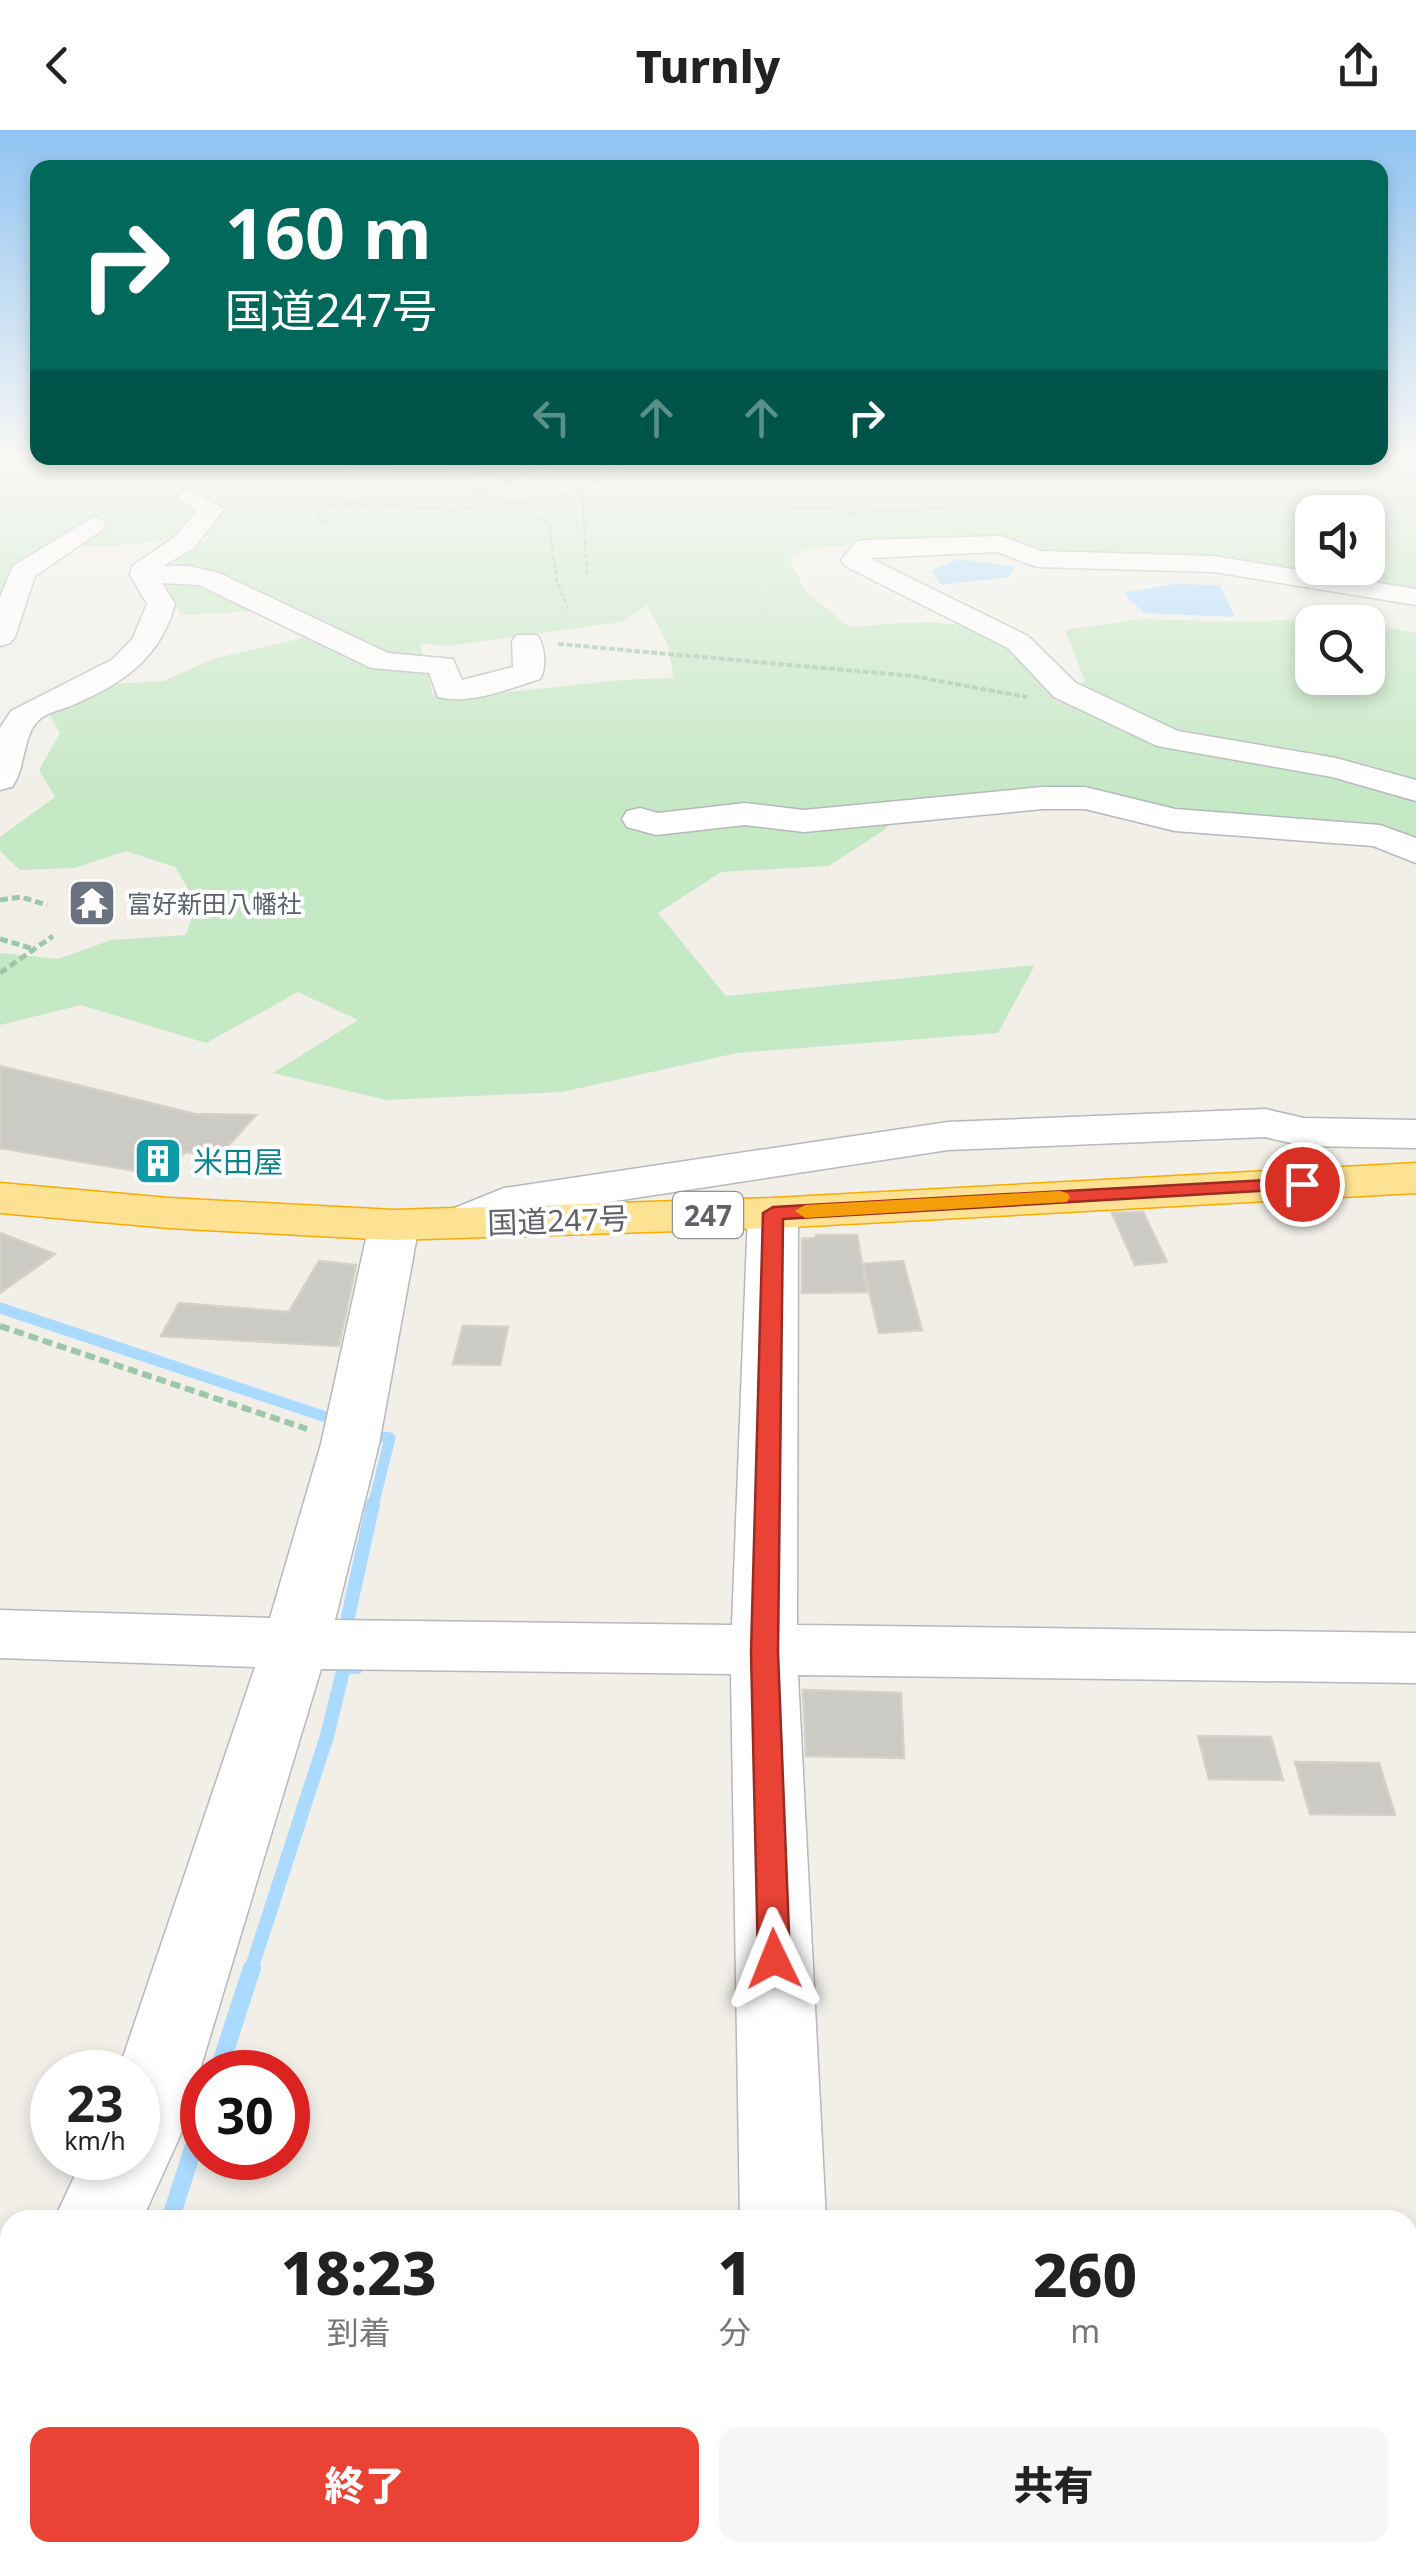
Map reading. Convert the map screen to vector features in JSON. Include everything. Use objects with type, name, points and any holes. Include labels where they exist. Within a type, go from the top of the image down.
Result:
[{"type":"highway","name":"国道247号","points":[[0,1198],[169,1213],[394,1224],[773,1213],[1416,1178]]},
{"type":"street","points":[[0,637],[24,571]]},
{"type":"street","points":[[0,780],[8,766],[5,738],[29,712],[115,674],[142,649],[156,627],[161,604],[144,571]]},
{"type":"street","points":[[879,571],[1018,642],[1065,690],[1170,739],[1336,768],[1416,792]]},
{"type":"street","points":[[1225,571],[1243,583]]},
{"type":"street","points":[[144,575],[189,574],[209,579],[382,662],[442,664],[450,690],[476,688],[530,672],[527,641]]},
{"type":"street","points":[[1091,588],[1170,578],[1416,597]]},
{"type":"street","points":[[925,593],[975,588]]},
{"type":"street","points":[[640,818],[656,824],[745,814],[804,820],[1043,798],[1085,798],[1174,820],[1380,836],[1416,852]]},
{"type":"street","points":[[465,1222],[504,1203],[948,1136],[1265,1123],[1416,1094]]},
{"type":"street","points":[[1265,1123],[1304,1132],[1416,1134]]},
{"type":"street","points":[[773,1213],[765,1666],[782,2210]]},
{"type":"street","points":[[160,2067],[296,1644],[350,1444],[394,1224]]},
{"type":"street","points":[[0,1634],[765,1666],[1416,1658]]},
{"type":"street","points":[[103,2210],[117,2180]]},
{"type":"path","points":[[559,571],[560,598],[568,608]]},
{"type":"path","points":[[527,641],[912,676],[1027,696],[1065,690]]},
{"type":"path","points":[[0,900],[22,897],[48,905]]},
{"type":"path","points":[[0,972],[52,936]]},
{"type":"path","points":[[0,939],[34,950]]},
{"type":"path","points":[[0,1326],[350,1444]]},
{"type":"green space","points":[[0,571],[8,571],[0,597]]},
{"type":"green space","points":[[159,571],[796,571],[806,592],[849,627],[927,622],[984,633],[1008,650],[1060,703],[1085,681],[1065,630],[1142,619],[1295,619],[1295,695],[1385,695],[1385,627],[1416,633],[1416,843],[1191,811],[1085,791],[909,803],[884,830],[829,866],[721,872],[658,913],[726,996],[1035,965],[998,1033],[737,1053],[562,1092],[386,1100],[273,1073],[358,1020],[298,992],[206,1043],[81,1005],[0,1025],[0,953],[58,959],[111,940],[186,935],[197,903],[175,867],[126,851],[74,868],[20,870],[0,851],[0,837],[55,797],[39,770],[60,733],[49,714],[114,684],[163,681],[216,658],[328,632],[298,609],[181,615]],"holes":[[[647,605],[668,645],[674,678],[433,695],[420,643],[447,646],[622,622]]]},
{"type":"green space","points":[[1385,571],[1416,571],[1416,592],[1373,585],[1385,585]]},
{"type":"water","points":[[932,571],[1013,571],[1009,577],[942,585]]},
{"type":"water","points":[[1174,584],[1220,585],[1235,617],[1144,613],[1123,593]]},
{"type":"building","points":[[0,1066],[195,1114],[256,1115],[221,1154],[185,1152],[165,1176],[0,1148]]},
{"type":"building","points":[[1143,1212],[1167,1262],[1135,1265],[1112,1213]]},
{"type":"building","points":[[0,1233],[55,1254],[0,1293]]},
{"type":"building","points":[[857,1235],[867,1292],[802,1293],[802,1239]]},
{"type":"building","points":[[319,1261],[356,1265],[339,1346],[161,1336],[179,1303],[289,1312]]},
{"type":"building","points":[[903,1261],[922,1330],[879,1333],[863,1264]]},
{"type":"building","points":[[463,1326],[508,1327],[500,1365],[453,1364]]},
{"type":"building","points":[[803,1690],[901,1693],[904,1758],[806,1756]]},
{"type":"building","points":[[1198,1736],[1271,1737],[1283,1780],[1209,1779]]},
{"type":"building","points":[[1295,1762],[1379,1763],[1395,1815],[1310,1814]]},
{"type":"waterway","points":[[0,1308],[323,1416]]},
{"type":"waterway","points":[[373,1506],[390,1438],[384,1437]]},
{"type":"waterway","points":[[348,1617],[373,1504]]},
{"type":"waterway","points":[[251,1970],[327,1736],[344,1667],[357,1667]]},
{"type":"waterway","points":[[225,2050],[252,1968]]},
{"type":"waterway","points":[[173,2210],[183,2180]]},
{"type":"slow traffic","points":[[805,1211],[1060,1197]]},
{"type":"place","name":"富好新田八幡社","points":[[92,903]]},
{"type":"place","name":"米田屋","points":[[158,1161]]},
{"type":"route","points":[[774,1959],[764,1652],[773,1213],[1302,1184]]}]
